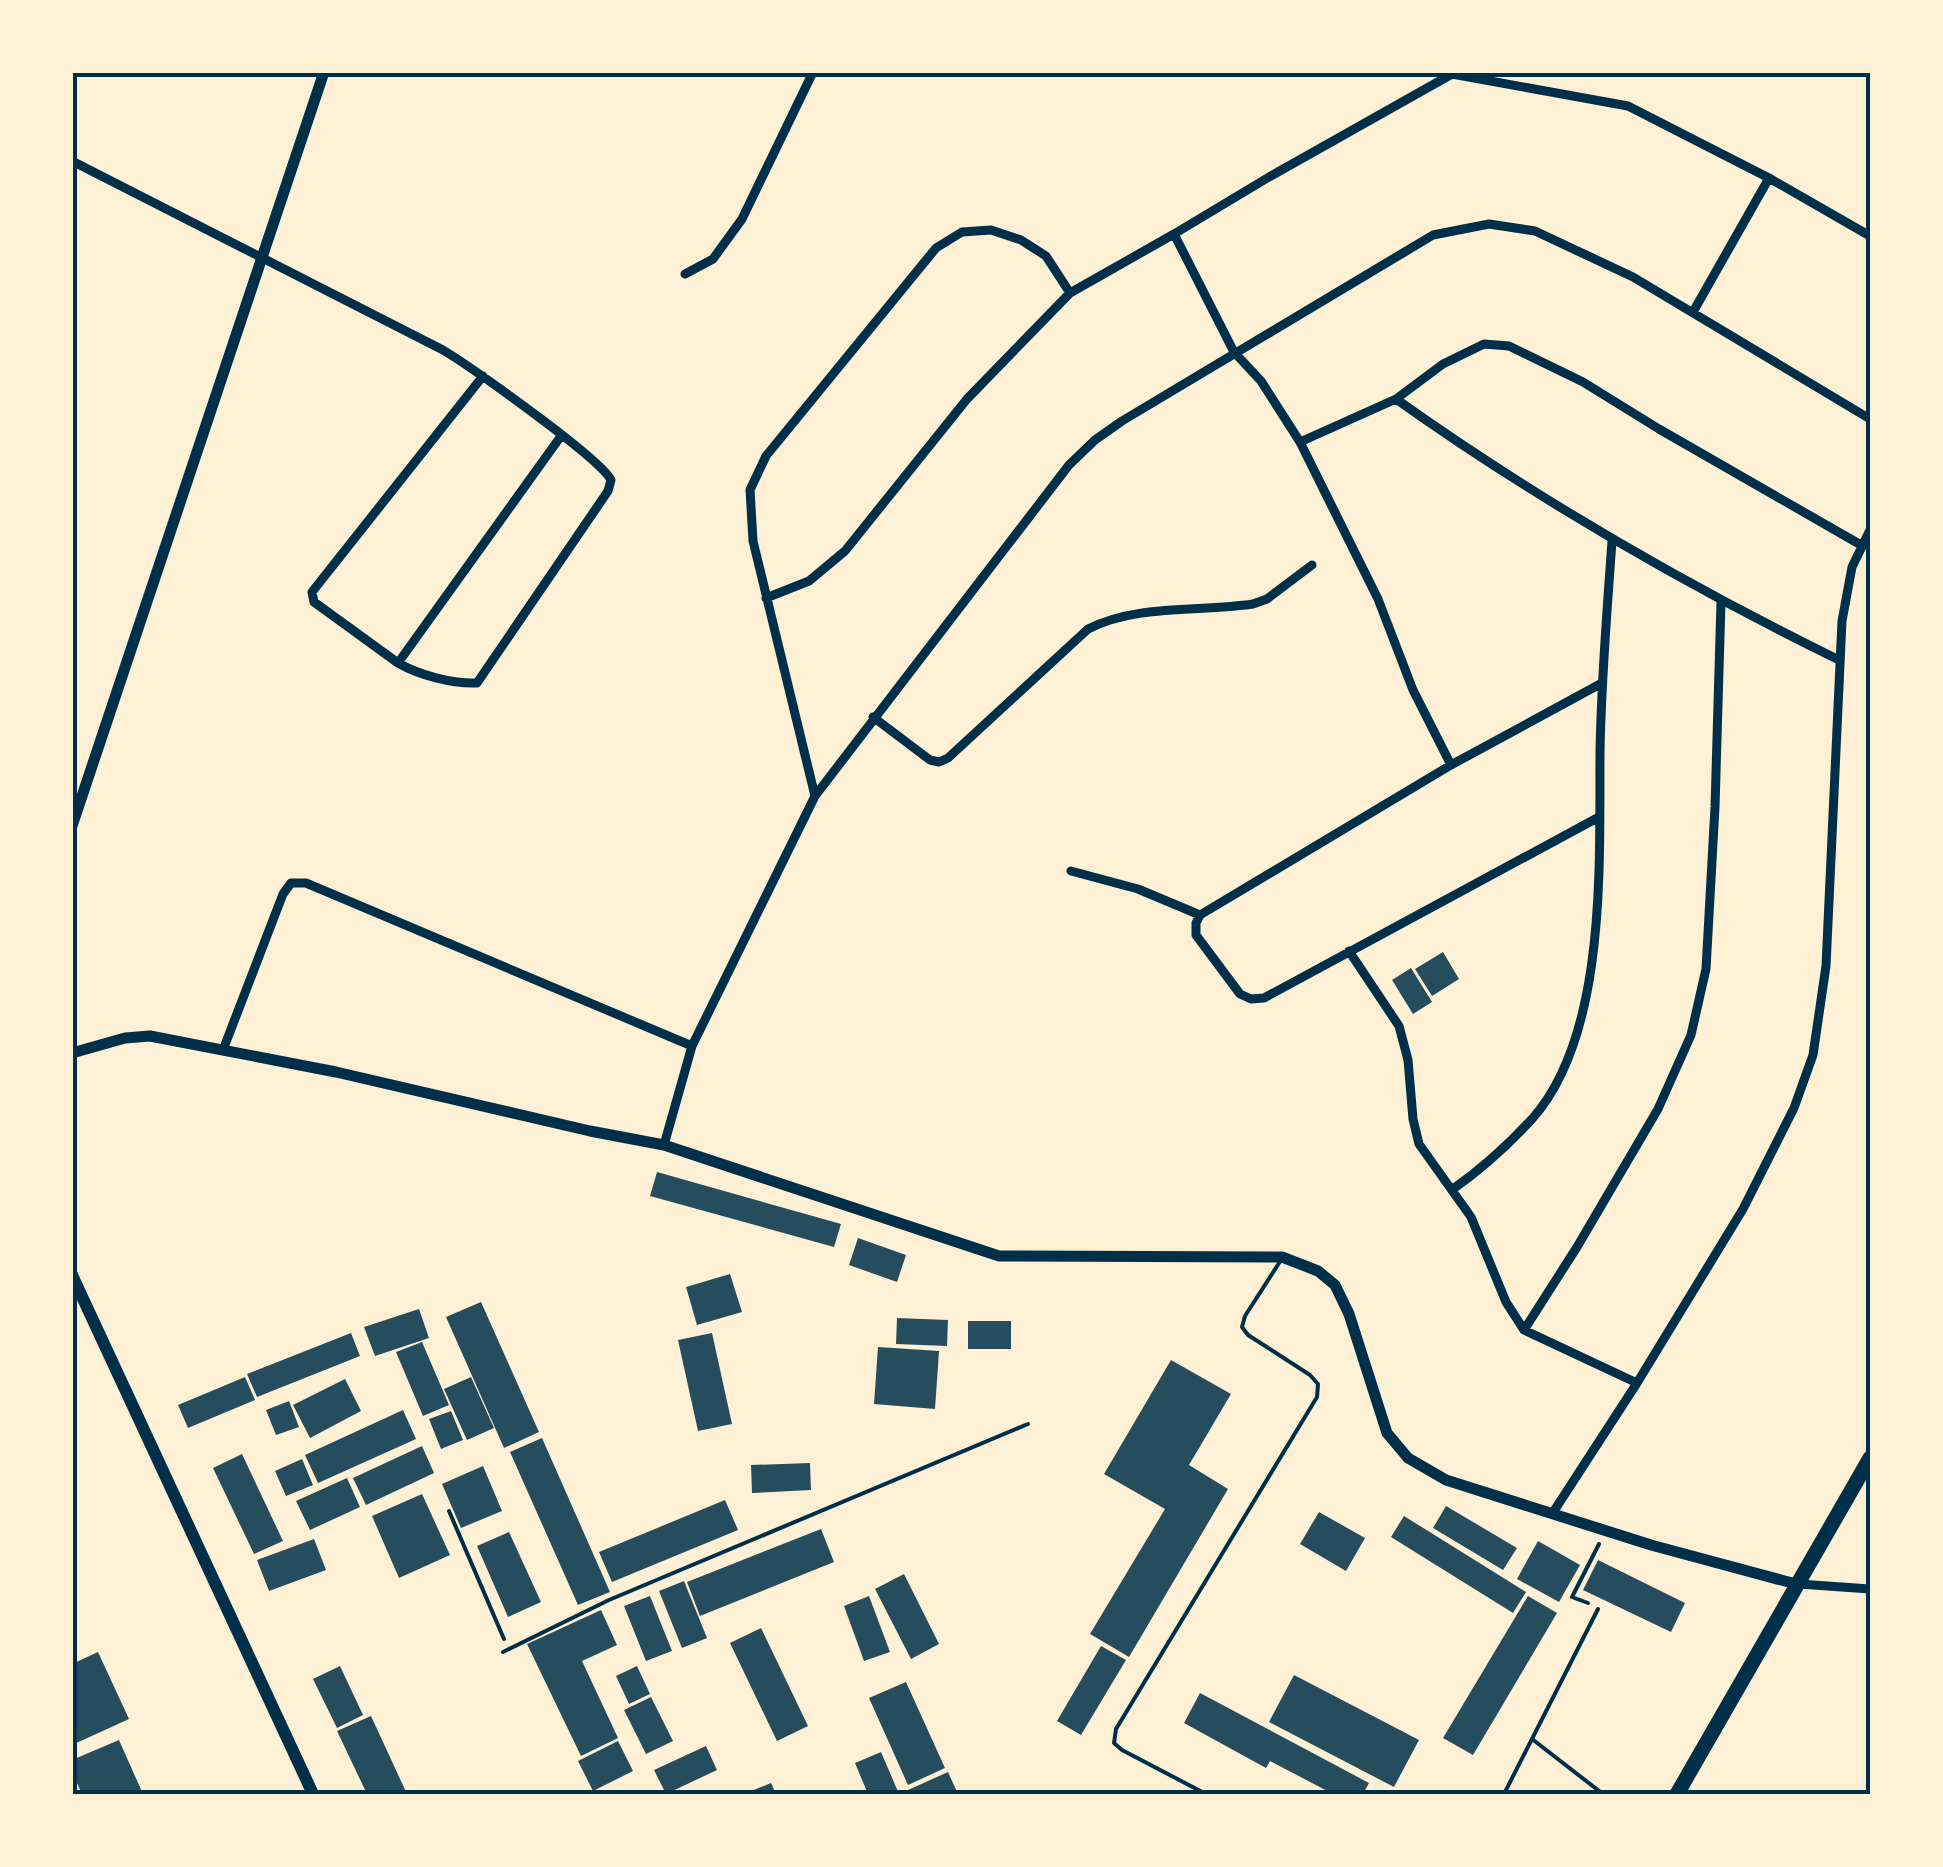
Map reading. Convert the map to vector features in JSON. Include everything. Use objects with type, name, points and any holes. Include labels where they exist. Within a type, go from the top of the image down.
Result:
[{"type":"highway","points":[[1677,1794],[1870,1458]]},
{"type":"main road","points":[[72,1275],[313,1794]]},
{"type":"street","points":[[72,826],[324,72]]},
{"type":"street","points":[[685,274],[712,258],[742,219],[813,72]]},
{"type":"street","points":[[766,598],[809,581],[845,551],[967,400],[1070,293],[1453,73],[1628,106],[1769,178],[1870,236]]},
{"type":"street","points":[[72,162],[443,350],[482,376],[606,470],[611,480],[608,492],[482,676],[476,683],[465,684],[398,662],[314,602],[312,592],[482,376]]},
{"type":"street","points":[[1693,312],[1769,178]]},
{"type":"street","points":[[664,1145],[692,1046],[814,796],[1069,466],[1094,440],[1234,352],[1432,235],[1489,224],[1535,231],[1632,277],[1870,419]]},
{"type":"street","points":[[814,796],[753,542],[750,490],[766,456],[936,248],[962,232],[991,230],[1021,240],[1046,256],[1070,293]]},
{"type":"street","points":[[1174,234],[1234,352],[1260,382],[1300,442],[1378,599],[1414,690],[1451,765]]},
{"type":"street","points":[[1300,442],[1396,399],[1444,364],[1484,344],[1509,346],[1584,382],[1861,544]]},
{"type":"street","points":[[1396,399],[1612,541],[1721,602],[1838,660]]},
{"type":"street","points":[[398,662],[561,436]]},
{"type":"street","points":[[1552,1514],[1637,1384],[1743,1209],[1794,1108],[1813,1055],[1828,947],[1838,759],[1838,660],[1846,593],[1861,544],[1870,530]]},
{"type":"street","points":[[1453,1189],[1534,1117],[1560,1072],[1580,1021],[1593,959],[1602,683],[1612,541]]},
{"type":"street","points":[[873,717],[930,760],[939,762],[948,758],[1088,628],[1134,614],[1253,604],[1268,599],[1312,565]]},
{"type":"street","points":[[1524,1330],[1578,1247],[1658,1108],[1691,1034],[1707,951],[1721,602]]},
{"type":"street","points":[[1599,817],[1264,998],[1251,999],[1240,994],[1196,935],[1200,916],[1451,765],[1602,683]]},
{"type":"street","points":[[1071,871],[1138,889],[1200,916]]},
{"type":"street","points":[[224,1050],[283,894],[292,884],[306,883],[692,1046]]},
{"type":"street","points":[[1349,951],[1399,1026],[1408,1060],[1419,1144],[1471,1217],[1506,1302],[1524,1330],[1637,1384]]},
{"type":"street","points":[[72,1053],[125,1038],[150,1036],[664,1145],[999,1256],[1282,1257],[1318,1272],[1335,1285],[1349,1314],[1387,1432],[1408,1458],[1446,1480],[1605,1531],[1796,1584],[1870,1590]]},
{"type":"lane","points":[[1206,1794],[1114,1743],[1116,1729],[1317,1397],[1318,1384],[1310,1375],[1248,1335],[1242,1327],[1282,1257]]},
{"type":"lane","points":[[506,1650],[609,1600],[1028,1424]]},
{"type":"lane","points":[[1504,1794],[1598,1609]]},
{"type":"lane","points":[[1532,1739],[1603,1794]]},
{"type":"path","points":[[448,1510],[506,1650]]},
{"type":"path","points":[[1598,1609],[1572,1597],[1605,1531]]},
{"type":"building","points":[[1443,952],[1459,979],[1432,996],[1415,969]]},
{"type":"building","points":[[1411,968],[1432,1002],[1413,1014],[1392,980]]},
{"type":"building","points":[[657,1172],[841,1224],[834,1247],[650,1196]]},
{"type":"building","points":[[858,1238],[906,1255],[897,1282],[849,1265]]},
{"type":"building","points":[[730,1274],[742,1312],[697,1325],[686,1287]]},
{"type":"building","points":[[481,1302],[539,1432],[504,1448],[446,1317]]},
{"type":"building","points":[[419,1309],[429,1338],[375,1356],[364,1327]]},
{"type":"building","points":[[897,1318],[948,1320],[947,1346],[896,1344]]},
{"type":"building","points":[[968,1321],[1011,1321],[1011,1349],[968,1349]]},
{"type":"building","points":[[351,1333],[360,1356],[257,1397],[247,1374]]},
{"type":"building","points":[[712,1333],[732,1424],[698,1431],[678,1340]]},
{"type":"building","points":[[422,1342],[449,1405],[423,1416],[396,1352]]},
{"type":"building","points":[[878,1347],[939,1351],[935,1409],[874,1404]]},
{"type":"building","points":[[1171,1360],[1231,1394],[1189,1465],[1228,1489],[1129,1657],[1090,1634],[1165,1509],[1104,1474]]},
{"type":"building","points":[[245,1377],[255,1400],[188,1428],[178,1405]]},
{"type":"building","points":[[471,1377],[494,1428],[467,1440],[444,1389]]},
{"type":"building","points":[[345,1379],[361,1411],[310,1438],[293,1405]]},
{"type":"building","points":[[289,1401],[299,1427],[276,1435],[266,1410]]},
{"type":"building","points":[[403,1410],[416,1439],[318,1483],[305,1455]]},
{"type":"building","points":[[451,1411],[463,1440],[441,1449],[429,1419]]},
{"type":"building","points":[[542,1438],[610,1592],[578,1605],[510,1452]]},
{"type":"building","points":[[422,1446],[434,1473],[366,1505],[353,1478]]},
{"type":"building","points":[[242,1454],[283,1541],[254,1554],[213,1468]]},
{"type":"building","points":[[302,1459],[313,1485],[286,1496],[275,1471]]},
{"type":"building","points":[[810,1463],[811,1490],[752,1493],[751,1465]]},
{"type":"building","points":[[483,1466],[502,1511],[461,1528],[442,1484]]},
{"type":"building","points":[[347,1478],[360,1507],[310,1530],[296,1501]]},
{"type":"building","points":[[422,1494],[450,1555],[399,1578],[372,1516]]},
{"type":"building","points":[[725,1500],[738,1530],[612,1582],[599,1552]]},
{"type":"building","points":[[1446,1506],[1517,1548],[1503,1570],[1433,1528]]},
{"type":"building","points":[[1319,1512],[1365,1538],[1346,1571],[1300,1544]]},
{"type":"building","points":[[1404,1516],[1526,1592],[1513,1613],[1391,1537]]},
{"type":"building","points":[[821,1529],[834,1562],[700,1616],[687,1582]]},
{"type":"building","points":[[509,1532],[541,1602],[508,1617],[477,1546]]},
{"type":"building","points":[[314,1539],[326,1570],[269,1591],[257,1560]]},
{"type":"building","points":[[1538,1541],[1580,1565],[1559,1602],[1517,1579]]},
{"type":"building","points":[[1598,1560],[1685,1603],[1671,1632],[1583,1590]]},
{"type":"building","points":[[904,1574],[939,1644],[911,1659],[875,1589]]},
{"type":"building","points":[[684,1581],[707,1638],[682,1648],[659,1591]]},
{"type":"building","points":[[650,1596],[672,1651],[646,1661],[624,1606]]},
{"type":"building","points":[[869,1596],[890,1652],[864,1661],[844,1606]]},
{"type":"building","points":[[1528,1596],[1557,1613],[1473,1755],[1443,1738]]},
{"type":"building","points":[[601,1610],[617,1645],[582,1661],[618,1738],[581,1756],[527,1644]]},
{"type":"building","points":[[761,1628],[808,1726],[777,1741],[730,1643]]},
{"type":"building","points":[[1101,1646],[1126,1660],[1081,1735],[1057,1721]]},
{"type":"building","points":[[98,1652],[129,1719],[72,1745],[72,1664]]},
{"type":"building","points":[[340,1666],[363,1715],[337,1728],[313,1679]]},
{"type":"building","points":[[637,1666],[650,1694],[629,1704],[616,1676]]},
{"type":"building","points":[[1294,1675],[1419,1740],[1394,1787],[1269,1722]]},
{"type":"building","points":[[906,1682],[945,1768],[908,1785],[869,1698]]},
{"type":"building","points":[[1200,1693],[1369,1783],[1363,1794],[1333,1794],[1270,1761],[1266,1768],[1184,1723]]},
{"type":"building","points":[[651,1697],[673,1741],[646,1754],[624,1710]]},
{"type":"building","points":[[371,1716],[407,1794],[367,1794],[337,1731]]},
{"type":"building","points":[[119,1740],[143,1794],[82,1794],[72,1772],[72,1760]]},
{"type":"building","points":[[618,1741],[633,1771],[593,1791],[578,1761]]},
{"type":"building","points":[[706,1746],[717,1770],[666,1794],[654,1770]]},
{"type":"building","points":[[881,1752],[899,1794],[868,1794],[855,1763]]},
{"type":"building","points":[[948,1772],[958,1794],[910,1794],[908,1790]]},
{"type":"building","points":[[771,1783],[776,1794],[744,1794]]}]
